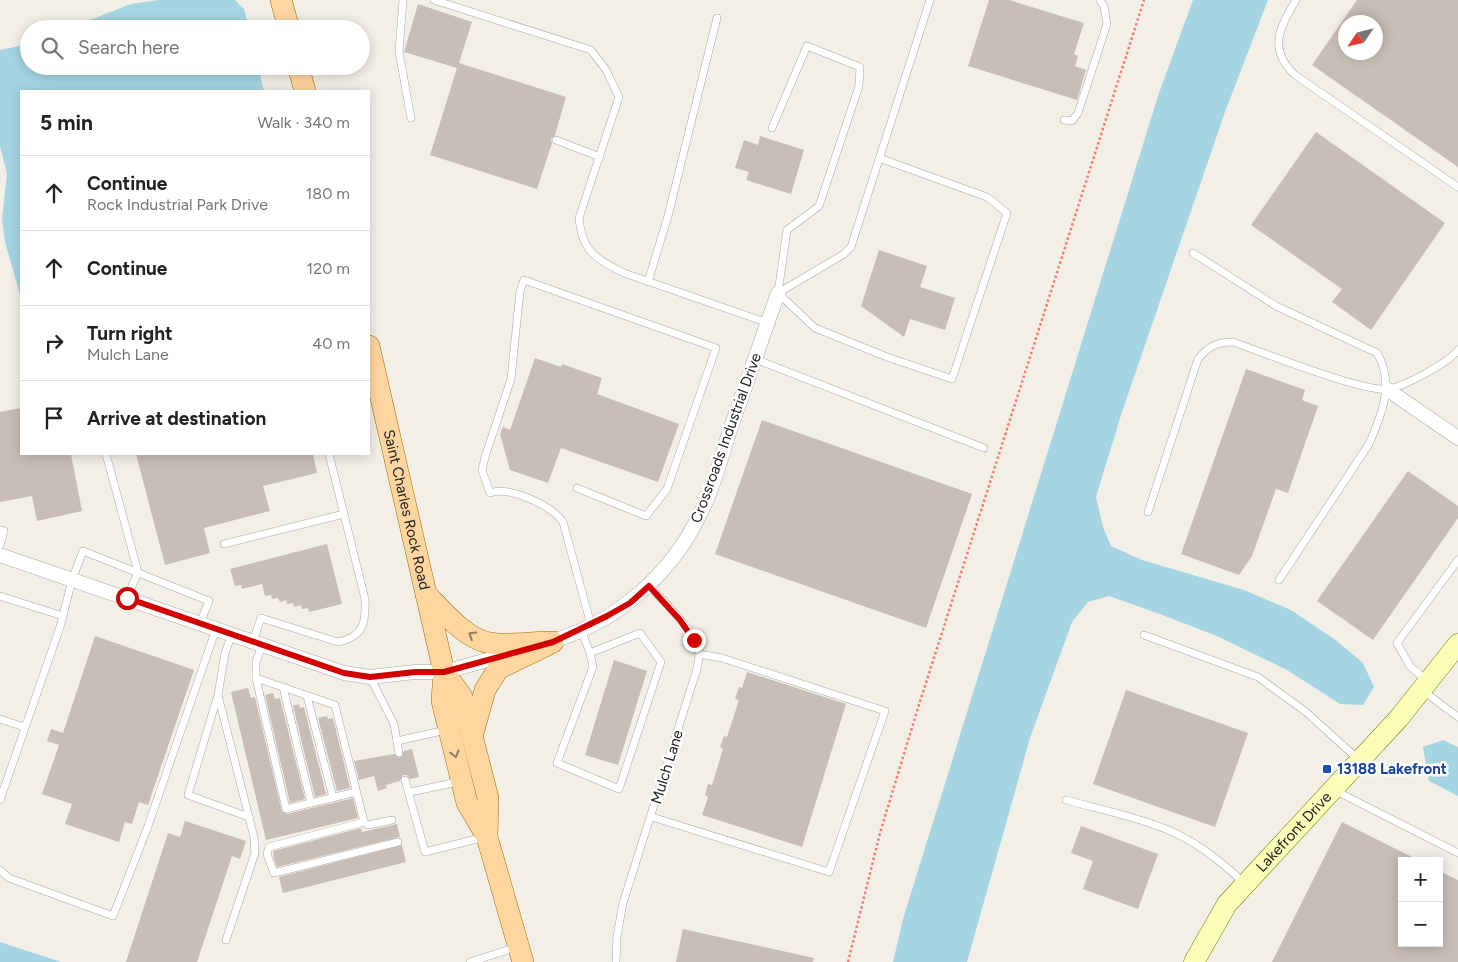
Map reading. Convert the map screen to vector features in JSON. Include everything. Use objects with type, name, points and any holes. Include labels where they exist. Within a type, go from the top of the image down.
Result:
[{"type":"main road","points":[[281,0],[287,20]]},
{"type":"main road","points":[[300,75],[304,90]]},
{"type":"main road","name":"Saint Charles Rock Road","points":[[370,350],[444,672],[442,701],[467,803],[488,836]]},
{"type":"main road","points":[[426,594],[462,628],[480,640],[491,643],[553,642]]},
{"type":"main road","points":[[472,736],[485,690],[498,669],[553,642]]},
{"type":"main road","name":"Saint Charles Rock Road","points":[[444,672],[462,697],[488,798],[488,836],[520,954]]},
{"type":"street","name":"Crossroads Industrial Drive","points":[[0,555],[344,673],[370,677],[415,672],[444,672],[553,642],[586,627],[630,603],[649,586],[678,554],[702,511],[778,293]]},
{"type":"street","points":[[1388,390],[1458,438]]},
{"type":"street","name":"Lakefront Drive","points":[[1194,962],[1227,904],[1360,760],[1425,686],[1458,644]]},
{"type":"lane","points":[[403,0],[399,52],[411,118]]},
{"type":"lane","points":[[434,0],[591,50],[606,70],[619,97],[579,218],[581,236],[587,249],[604,264],[648,282],[768,323]]},
{"type":"lane","points":[[778,293],[844,254],[851,247],[930,0]]},
{"type":"lane","points":[[1064,120],[1072,120],[1078,114],[1107,24],[1104,6],[1100,0]]},
{"type":"lane","points":[[1296,0],[1280,29],[1279,53],[1284,65],[1295,75],[1458,187]]},
{"type":"lane","points":[[648,282],[668,216],[717,18]]},
{"type":"lane","points":[[772,128],[807,46],[860,67],[859,86],[819,206],[787,230],[778,293]]},
{"type":"lane","points":[[556,140],[600,157]]},
{"type":"lane","points":[[778,293],[815,328],[887,357],[952,379],[1007,213],[987,197],[879,158]]},
{"type":"lane","points":[[1194,253],[1276,306],[1377,353],[1383,362],[1388,390],[1379,421],[1369,444],[1279,580]]},
{"type":"lane","points":[[577,488],[646,516],[667,489],[716,348],[524,280],[520,291],[511,379],[482,470],[490,493],[498,490],[512,493],[548,508],[562,522],[586,627],[592,667],[557,763],[619,789],[661,662],[640,633],[590,653]]},
{"type":"lane","points":[[1148,512],[1198,358],[1208,348],[1220,342],[1233,342],[1357,384],[1388,390],[1420,376],[1453,358],[1458,350]]},
{"type":"lane","points":[[755,359],[984,448]]},
{"type":"lane","points":[[106,455],[138,572],[127,598]]},
{"type":"lane","points":[[329,455],[364,599],[366,620],[358,632],[348,640],[338,642],[261,618],[256,678],[286,808],[356,792]]},
{"type":"lane","points":[[224,544],[344,514]]},
{"type":"lane","points":[[0,530],[4,531],[0,545]]},
{"type":"lane","points":[[0,800],[63,616],[72,580],[83,551],[208,601],[200,623]]},
{"type":"lane","points":[[1458,560],[1397,643],[1410,666],[1425,686],[1458,717]]},
{"type":"lane","points":[[649,586],[680,620],[694,640],[699,654],[722,658],[885,711],[829,872],[652,816]]},
{"type":"lane","points":[[0,596],[63,616]]},
{"type":"lane","points":[[0,870],[9,878],[113,916],[147,829],[216,629]]},
{"type":"lane","points":[[232,634],[225,653],[218,695],[188,795],[249,817]]},
{"type":"lane","points":[[1144,635],[1258,678],[1306,712],[1360,760]]},
{"type":"lane","name":"Mulch Lane","points":[[616,962],[623,903],[697,669],[699,654]]},
{"type":"lane","points":[[370,677],[394,724],[399,753]]},
{"type":"lane","points":[[256,678],[335,705],[364,822]]},
{"type":"lane","points":[[283,687],[311,803]]},
{"type":"lane","points":[[218,695],[254,836],[255,853],[226,940]]},
{"type":"lane","points":[[307,696],[333,798]]},
{"type":"lane","points":[[0,719],[24,727]]},
{"type":"lane","points":[[397,741],[449,729]]},
{"type":"lane","points":[[405,780],[410,792],[425,852],[488,836]]},
{"type":"lane","points":[[410,792],[462,781]]},
{"type":"lane","points":[[1332,789],[1458,853]]},
{"type":"lane","points":[[1066,800],[1166,829],[1197,845],[1225,865],[1244,884]]},
{"type":"lane","points":[[392,820],[368,825],[364,822],[269,847],[267,854],[274,873],[398,842]]},
{"type":"lane","points":[[470,962],[520,954]]},
{"type":"path","points":[[848,962],[880,833],[917,711],[1144,0]]},
{"type":"water","points":[[159,0],[235,0],[244,9],[247,20],[90,20],[131,4]]},
{"type":"water","points":[[1193,0],[1268,0],[1225,112],[1121,415],[1096,497],[1103,527],[1111,546],[1142,560],[1244,590],[1291,610],[1337,641],[1363,663],[1374,687],[1363,705],[1340,704],[1287,670],[1217,636],[1109,596],[1088,602],[1072,622],[1030,738],[967,962],[893,962],[903,919],[1159,93]]},
{"type":"water","points":[[20,46],[20,75],[260,75],[264,90],[20,90],[20,294],[5,242],[2,219],[7,174],[0,146],[0,50]]},
{"type":"water","points":[[1443,740],[1458,747],[1458,796],[1429,781],[1423,747]]},
{"type":"water","points":[[0,942],[61,962],[0,962]]},
{"type":"building","points":[[989,0],[1009,0],[1084,23],[1074,54],[1078,56],[1075,66],[1086,70],[1077,100],[968,66]]},
{"type":"building","points":[[1357,0],[1458,0],[1458,167],[1312,65],[1338,27],[1338,60],[1383,60],[1383,15],[1347,15]]},
{"type":"building","points":[[418,4],[472,22],[459,63],[566,97],[555,135],[551,139],[552,143],[537,189],[430,155],[457,68],[404,52]]},
{"type":"building","points":[[1316,132],[1445,223],[1371,330],[1332,302],[1342,289],[1251,225]]},
{"type":"building","points":[[760,136],[804,150],[791,194],[746,180],[749,172],[735,168],[744,140],[758,145]]},
{"type":"building","points":[[879,250],[927,266],[920,287],[955,298],[945,330],[910,319],[904,337],[861,306]]},
{"type":"building","points":[[535,358],[561,367],[562,364],[602,378],[597,394],[679,424],[658,482],[561,448],[548,483],[510,470],[500,434],[503,427],[510,430]]},
{"type":"building","points":[[1246,369],[1305,390],[1302,400],[1318,406],[1288,493],[1276,489],[1252,556],[1239,575],[1181,554]]},
{"type":"building","points":[[20,408],[20,455],[71,455],[82,511],[37,521],[32,496],[0,502],[0,412]]},
{"type":"building","points":[[762,420],[972,494],[926,628],[715,554]]},
{"type":"building","points":[[136,455],[313,455],[317,473],[263,486],[270,511],[204,528],[210,553],[165,565]]},
{"type":"building","points":[[1408,471],[1458,506],[1458,518],[1373,640],[1317,601]]},
{"type":"building","points":[[327,544],[342,604],[309,612],[308,608],[302,609],[301,605],[294,607],[293,603],[287,604],[286,600],[280,602],[278,598],[272,599],[271,595],[265,596],[262,584],[242,589],[241,585],[235,586],[230,569]]},
{"type":"building","points":[[95,636],[194,670],[148,805],[139,802],[132,824],[125,822],[119,842],[65,824],[72,804],[42,794],[59,745],[47,741],[51,729],[63,733]]},
{"type":"building","points":[[614,660],[647,671],[618,765],[585,755]]},
{"type":"building","points":[[747,672],[846,704],[802,847],[702,815],[708,797],[705,795],[708,784],[712,785],[723,749],[720,747],[724,736],[727,737],[739,700],[735,699],[739,687],[742,688]]},
{"type":"building","points":[[248,688],[251,698],[255,697],[282,812],[287,814],[353,798],[358,818],[266,840],[231,692]]},
{"type":"building","points":[[1126,690],[1248,733],[1215,827],[1093,784]]},
{"type":"building","points":[[273,693],[275,699],[280,698],[305,799],[290,803],[265,695]]},
{"type":"building","points":[[299,704],[300,708],[304,707],[326,794],[315,797],[293,706]]},
{"type":"building","points":[[327,716],[328,719],[333,718],[350,788],[337,791],[318,718]]},
{"type":"building","points":[[412,749],[419,777],[410,779],[407,775],[403,775],[400,781],[386,785],[387,788],[378,791],[374,776],[359,780],[354,761],[394,754],[400,758],[404,751]]},
{"type":"building","points":[[185,821],[246,841],[240,859],[232,856],[197,962],[126,962],[168,833],[180,837]]},
{"type":"building","points":[[1342,822],[1412,857],[1398,857],[1398,947],[1443,947],[1443,873],[1458,880],[1458,962],[1272,962]]},
{"type":"building","points":[[397,824],[400,837],[277,867],[274,859],[273,851],[361,828],[362,832]]},
{"type":"building","points":[[1081,826],[1158,854],[1138,909],[1083,889],[1093,861],[1071,853]]},
{"type":"building","points":[[402,845],[406,862],[283,893],[279,877]]},
{"type":"building","points":[[683,929],[814,958],[813,962],[676,962]]},
{"type":"place","name":"13188 Lakefront","points":[[1327,769]]},
{"type":"route","points":[[127,598],[344,673],[370,677],[415,672],[444,672],[553,642],[586,627],[630,603],[649,586],[680,620],[694,640]]}]
